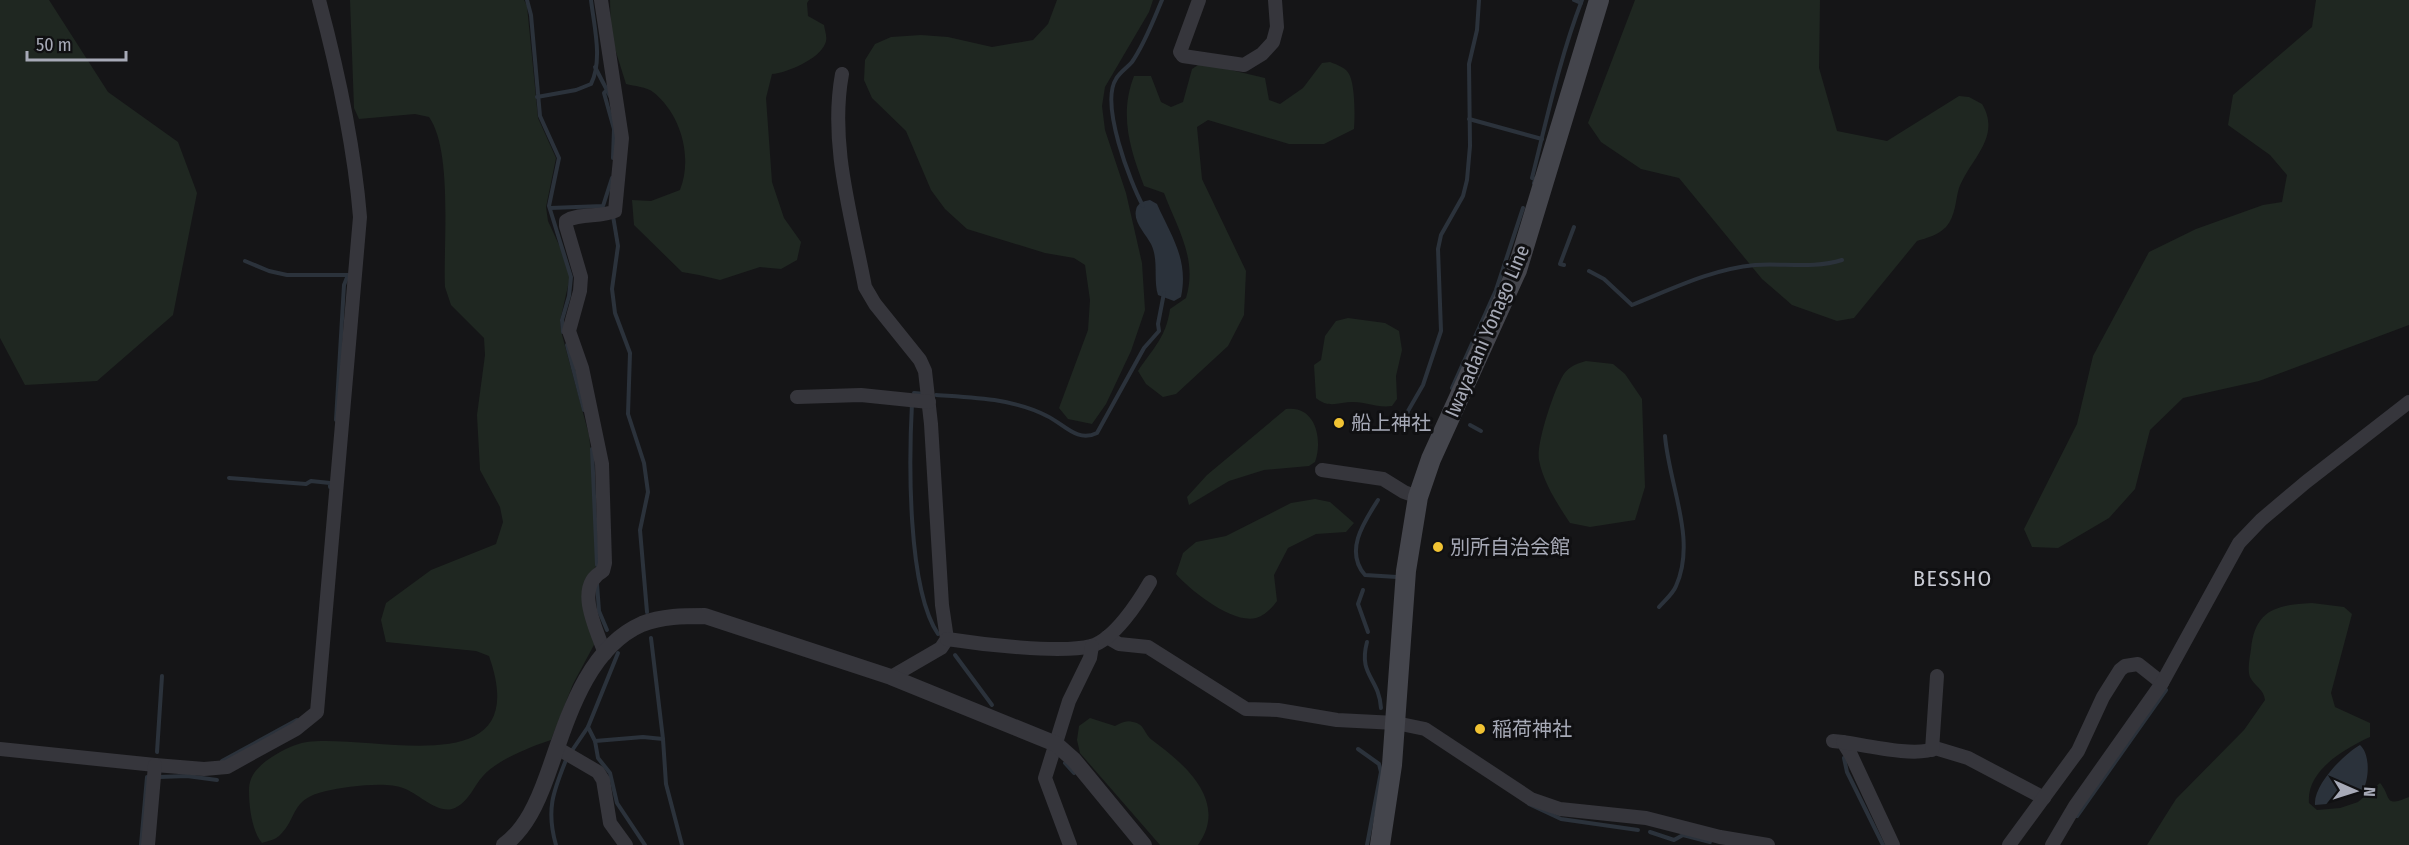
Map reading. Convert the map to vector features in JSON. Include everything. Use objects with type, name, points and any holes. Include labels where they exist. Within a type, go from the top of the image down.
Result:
[{"type":"main road","name":"Iwayadani Yonago Line","points":[[1380,845],[1396,723],[1405,580],[1412,523],[1418,498],[1431,459],[1517,270],[1599,0]]},
{"type":"street","points":[[0,749],[204,769],[227,767],[296,729],[315,715],[319,705],[360,217],[357,177],[332,44],[320,0]]},
{"type":"street","points":[[601,0],[607,52],[622,138],[615,211],[608,214],[574,217],[566,221],[566,226],[581,277],[580,291],[569,331],[582,368],[602,464],[605,562],[603,571],[593,575],[589,582],[587,594],[605,654]]},
{"type":"street","points":[[1199,0],[1180,52],[1183,56],[1244,65],[1262,54],[1273,42],[1277,27],[1275,0]]},
{"type":"street","points":[[842,74],[836,114],[838,141],[865,287],[874,304],[920,360],[925,371],[929,402],[942,604],[947,639],[941,648],[891,676]]},
{"type":"street","points":[[797,398],[861,395],[929,402]]},
{"type":"street","points":[[2052,845],[2075,806],[2162,682],[2243,538],[2306,482],[2409,402]]},
{"type":"street","points":[[1322,470],[1383,478],[1418,498]]},
{"type":"street","points":[[947,639],[1053,648],[1092,646],[1107,637],[1137,605],[1150,582]]},
{"type":"street","points":[[504,845],[512,839],[527,819],[581,687],[605,654],[640,625],[682,616],[705,616],[891,676],[1056,744],[1074,760],[1144,845]]},
{"type":"street","points":[[1107,637],[1119,644],[1148,647],[1246,710],[1278,710],[1337,720],[1396,723],[1425,729],[1531,800],[1560,809],[1646,818],[1720,837],[1768,845]]},
{"type":"street","points":[[1070,845],[1045,778],[1069,701],[1090,658],[1092,646]]},
{"type":"street","points":[[2009,845],[2078,751],[2103,697],[2120,670],[2125,666],[2138,664],[2162,682]]},
{"type":"street","points":[[1932,750],[1938,692],[1937,676]]},
{"type":"street","points":[[1893,845],[1838,741],[1917,752],[1935,748],[1968,758],[2044,798]]},
{"type":"street","points":[[557,748],[598,772],[603,780],[610,823],[626,845]]},
{"type":"street","points":[[148,845],[155,765]]},
{"type":"shaded area","points":[[0,0],[49,0],[108,92],[178,142],[197,193],[173,315],[97,381],[25,385],[0,338]]},
{"type":"shaded area","points":[[350,0],[524,0],[527,6],[538,118],[556,158],[546,207],[548,221],[565,258],[570,277],[560,321],[561,331],[589,435],[592,463],[596,566],[585,582],[595,643],[573,684],[551,740],[524,750],[489,770],[458,807],[440,808],[395,786],[365,785],[334,789],[306,799],[300,804],[279,836],[262,843],[252,818],[249,786],[256,770],[275,755],[307,742],[337,741],[407,746],[442,745],[470,738],[490,723],[497,697],[489,656],[476,651],[386,642],[381,620],[386,603],[431,570],[496,544],[503,522],[500,507],[480,470],[477,415],[485,355],[484,338],[451,305],[445,287],[444,175],[436,132],[429,117],[415,114],[359,119],[354,108]]},
{"type":"shaded area","points":[[610,0],[809,0],[807,3],[808,16],[824,25],[825,44],[822,50],[810,60],[786,71],[772,74],[766,98],[772,182],[784,218],[801,242],[797,260],[781,269],[760,267],[720,280],[682,272],[634,225],[632,200],[651,201],[680,190],[684,177],[685,150],[677,124],[663,101],[650,90],[626,84],[611,36]]},
{"type":"shaded area","points":[[1057,0],[1153,0],[1149,12],[1105,87],[1102,106],[1105,130],[1126,193],[1142,263],[1145,310],[1131,351],[1106,404],[1092,424],[1068,419],[1059,408],[1088,330],[1090,300],[1085,265],[1074,258],[1045,253],[967,229],[945,209],[931,190],[906,131],[872,98],[864,80],[865,60],[875,44],[891,37],[921,35],[948,37],[992,47],[1033,40],[1048,24]]},
{"type":"shaded area","points":[[1635,0],[1820,0],[1819,68],[1837,131],[1887,141],[1959,96],[1969,97],[1982,104],[1987,116],[1986,137],[1959,188],[1949,222],[1940,232],[1917,241],[1854,318],[1837,321],[1792,305],[1762,279],[1679,178],[1641,169],[1601,142],[1588,123]]},
{"type":"shaded area","points":[[2316,0],[2409,0],[2409,325],[2259,381],[2183,398],[2150,430],[2135,489],[2109,518],[2058,548],[2032,547],[2024,529],[2077,424],[2093,356],[2149,252],[2196,229],[2263,205],[2282,202],[2287,175],[2270,155],[2228,125],[2233,95],[2312,27]]},
{"type":"shaded area","points":[[1330,62],[1349,73],[1352,81],[1354,129],[1324,144],[1289,144],[1208,120],[1197,127],[1202,179],[1246,271],[1244,315],[1228,346],[1176,394],[1163,397],[1146,384],[1138,371],[1162,335],[1170,309],[1186,298],[1189,284],[1188,257],[1164,193],[1144,186],[1134,159],[1128,132],[1127,104],[1134,76],[1151,76],[1161,102],[1171,107],[1183,102],[1192,69],[1201,63],[1265,78],[1269,100],[1280,104],[1303,88],[1322,63]]},
{"type":"shaded area","points":[[1150,200],[1157,204],[1181,259],[1183,283],[1181,297],[1174,301],[1158,295],[1153,250],[1136,219],[1138,206]]},
{"type":"shaded area","points":[[1348,318],[1385,323],[1399,331],[1402,350],[1396,376],[1397,399],[1392,406],[1353,402],[1330,404],[1316,398],[1314,365],[1321,360],[1325,336],[1336,321]]},
{"type":"shaded area","points":[[1586,361],[1613,364],[1625,374],[1642,399],[1645,487],[1635,520],[1590,527],[1570,523],[1552,493],[1541,468],[1540,443],[1558,386],[1568,369]]},
{"type":"shaded area","points":[[1286,409],[1304,412],[1315,426],[1318,444],[1315,462],[1309,466],[1264,470],[1229,481],[1189,505],[1187,497],[1207,475]]},
{"type":"shaded area","points":[[1315,499],[1330,502],[1354,523],[1346,532],[1316,534],[1288,548],[1274,575],[1277,601],[1262,615],[1256,618],[1246,618],[1224,611],[1201,597],[1176,574],[1183,553],[1196,542],[1226,536],[1291,503]]},
{"type":"shaded area","points":[[2312,603],[2344,607],[2352,614],[2331,693],[2335,707],[2370,723],[2370,737],[2350,747],[2329,762],[2314,780],[2309,803],[2317,810],[2340,808],[2358,802],[2380,783],[2392,801],[2409,797],[2409,845],[2147,845],[2176,799],[2244,730],[2265,700],[2263,693],[2250,677],[2249,670],[2253,636],[2257,625],[2263,617],[2278,608]]},
{"type":"shaded area","points":[[1090,718],[1115,726],[1130,721],[1137,723],[1149,738],[1189,772],[1206,799],[1209,814],[1206,829],[1198,845],[1160,845],[1080,753],[1077,740],[1079,726]]},
{"type":"shaded area","points":[[2360,745],[2364,749],[2368,768],[2362,792],[2347,793],[2327,804],[2315,805],[2319,788],[2324,780],[2346,755]]},
{"type":"waterway","points":[[527,0],[531,15],[540,116],[559,158],[549,206],[571,277],[569,296],[562,320],[563,332]]},
{"type":"waterway","points":[[537,97],[576,90],[591,84],[595,75],[597,54],[591,0]]},
{"type":"waterway","points":[[1143,206],[1131,180],[1119,143],[1114,124],[1112,91],[1116,79],[1132,62],[1141,47],[1162,0]]},
{"type":"waterway","points":[[1404,432],[1408,411],[1423,385],[1441,331],[1438,249],[1441,235],[1463,196],[1467,180],[1470,146],[1469,64],[1477,30],[1479,0]]},
{"type":"waterway","points":[[1574,0],[1581,3]]},
{"type":"waterway","points":[[1534,183],[1536,179],[1532,178],[1554,88],[1582,0]]},
{"type":"waterway","points":[[595,67],[610,96]]},
{"type":"waterway","points":[[607,90],[604,93],[614,129],[613,158]]},
{"type":"waterway","points":[[1469,119],[1542,139]]},
{"type":"waterway","points":[[550,208],[603,206],[612,178]]},
{"type":"waterway","points":[[1452,388],[1496,290],[1523,208]]},
{"type":"waterway","points":[[613,216],[618,246],[612,289],[615,313],[630,353],[628,414],[644,463],[648,492],[640,530],[647,612]]},
{"type":"waterway","points":[[1564,265],[1560,264],[1574,227]]},
{"type":"waterway","points":[[1589,271],[1604,279],[1632,305],[1692,281],[1739,267],[1821,264],[1842,260]]},
{"type":"waterway","points":[[245,261],[269,271],[287,275],[348,275],[344,285],[336,420]]},
{"type":"waterway","points":[[936,395],[1007,402],[1035,410],[1077,434],[1083,436],[1097,433],[1144,348],[1159,331],[1158,324],[1164,293]]},
{"type":"waterway","points":[[567,345],[584,410]]},
{"type":"waterway","points":[[914,393],[925,394]]},
{"type":"waterway","points":[[912,403],[910,456],[915,555],[920,586],[928,613],[938,634]]},
{"type":"waterway","points":[[1470,425],[1481,431]]},
{"type":"waterway","points":[[1659,607],[1676,586],[1682,568],[1684,550],[1680,512],[1665,436]]},
{"type":"waterway","points":[[592,449],[597,565]]},
{"type":"waterway","points":[[229,478],[306,484],[311,481],[330,483],[330,487]]},
{"type":"waterway","points":[[1378,500],[1358,537],[1356,556],[1365,575],[1397,577]]},
{"type":"waterway","points":[[597,584],[599,611],[607,630]]},
{"type":"waterway","points":[[1363,590],[1358,604],[1368,632]]},
{"type":"waterway","points":[[651,638],[666,784],[682,845]]},
{"type":"waterway","points":[[1367,642],[1365,662],[1377,689],[1381,708]]},
{"type":"waterway","points":[[571,752],[588,727],[618,653]]},
{"type":"waterway","points":[[955,655],[992,705]]},
{"type":"waterway","points":[[157,752],[162,676]]},
{"type":"waterway","points":[[2077,816],[2166,690]]},
{"type":"waterway","points":[[222,761],[297,720]]},
{"type":"waterway","points":[[588,727],[595,741],[598,758],[610,773],[617,803],[645,845]]},
{"type":"waterway","points":[[595,741],[643,737],[663,739]]},
{"type":"waterway","points":[[1358,749],[1379,764],[1381,772],[1367,845]]},
{"type":"waterway","points":[[1844,758],[1847,772],[1883,845]]},
{"type":"waterway","points":[[556,845],[553,833],[552,801],[566,760]]},
{"type":"waterway","points":[[1065,763],[1074,773]]},
{"type":"waterway","points":[[159,777],[187,776],[217,780]]},
{"type":"waterway","points":[[141,845],[147,777]]},
{"type":"waterway","points":[[1529,804],[1561,819],[1638,830]]},
{"type":"waterway","points":[[1650,832],[1674,840],[1683,835],[1710,842]]},
{"type":"place","name":"船上神社","points":[[1339,423]]},
{"type":"place","name":"別所自治会館","points":[[1438,547]]},
{"type":"place","name":"稲荷神社","points":[[1480,729]]},
{"type":"district","name":"BESSHO","points":[[1953,578]]}]
